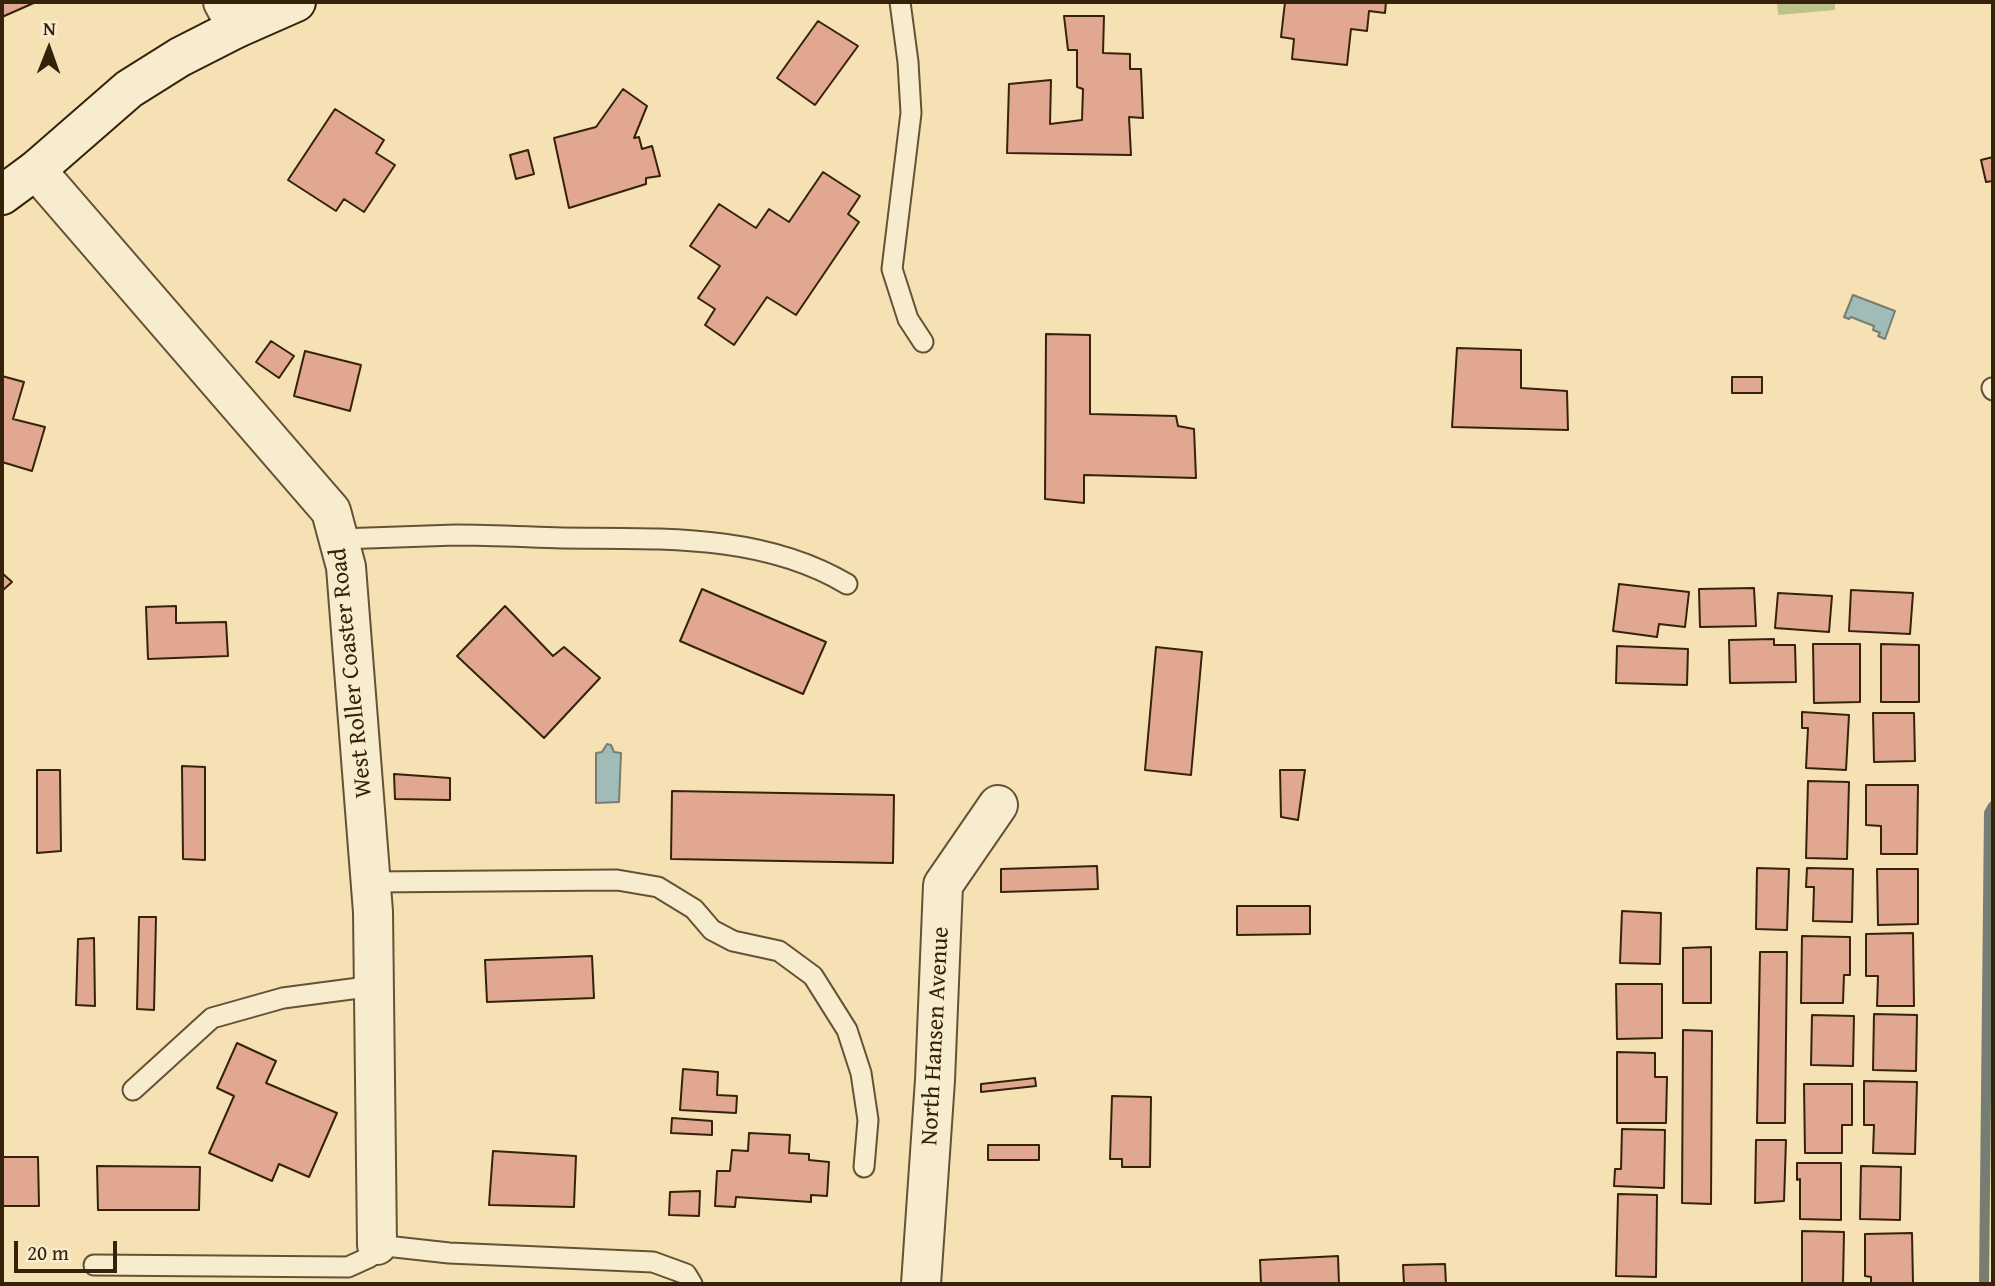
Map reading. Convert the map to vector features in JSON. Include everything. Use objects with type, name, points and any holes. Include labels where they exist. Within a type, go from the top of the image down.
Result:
[{"type":"street","points":[[2,195],[36,170],[129,89],[180,57],[230,15],[296,2]]},
{"type":"street","name":"West Roller Coaster Road","points":[[36,170],[331,511],[346,567],[371,882],[377,1245]]},
{"type":"street","name":"North Hansen Avenue","points":[[921,1284],[935,1080],[943,885],[998,804]]},
{"type":"lane","points":[[900,2],[911,113],[892,269],[908,318],[923,342]]},
{"type":"lane","points":[[339,539],[457,535],[651,539],[730,544],[776,553],[823,570],[847,584]]},
{"type":"lane","points":[[371,882],[630,882],[658,887],[694,908],[712,930],[733,941],[779,951],[813,976],[847,1030],[860,1073],[867,1120],[864,1167]]},
{"type":"lane","points":[[133,1090],[212,1018],[283,998],[374,986]]},
{"type":"lane","points":[[94,1265],[348,1267],[370,1257],[377,1245],[449,1253],[653,1262],[685,1274],[692,1284]]},
{"type":"green space","points":[[1777,2],[1835,2],[1835,10],[1778,15]]},
{"type":"water","points":[[1853,295],[1895,311],[1885,339],[1878,336],[1880,333],[1873,330],[1874,326],[1844,317]]},
{"type":"water","points":[[607,744],[611,745],[614,752],[621,753],[619,802],[596,803],[596,753],[602,752]]},
{"type":"building","points":[[2,2],[36,2],[2,17]]},
{"type":"building","points":[[1285,2],[1386,2],[1385,13],[1369,11],[1367,31],[1351,29],[1347,65],[1292,59],[1294,39],[1281,37]]},
{"type":"building","points":[[1064,16],[1104,16],[1103,53],[1130,54],[1130,69],[1141,69],[1143,118],[1129,117],[1131,155],[1007,153],[1009,84],[1051,80],[1050,124],[1082,120],[1083,89],[1077,87],[1077,50],[1068,50]]},
{"type":"building","points":[[818,21],[858,46],[815,105],[777,78]]},
{"type":"building","points":[[623,89],[647,106],[634,138],[639,137],[642,149],[652,146],[660,176],[646,178],[646,184],[569,208],[554,138],[596,127]]},
{"type":"building","points":[[335,109],[384,140],[376,153],[395,165],[364,212],[344,199],[336,211],[288,180]]},
{"type":"building","points":[[528,150],[534,174],[516,179],[510,155]]},
{"type":"building","points":[[1993,157],[1993,181],[1986,182],[1981,160]]},
{"type":"building","points":[[823,172],[860,196],[848,214],[859,222],[796,315],[767,297],[734,345],[705,325],[715,309],[698,298],[720,266],[690,246],[719,204],[756,228],[769,209],[789,222]]},
{"type":"building","points":[[1046,334],[1090,335],[1090,414],[1176,416],[1178,426],[1194,429],[1196,478],[1084,475],[1084,503],[1045,499]]},
{"type":"building","points":[[271,341],[294,356],[279,378],[256,362]]},
{"type":"building","points":[[1457,348],[1521,350],[1521,388],[1567,391],[1568,430],[1452,427]]},
{"type":"building","points":[[305,351],[361,365],[350,411],[294,396]]},
{"type":"building","points":[[2,376],[24,382],[13,419],[45,427],[32,471],[2,462]]},
{"type":"building","points":[[1732,377],[1762,377],[1762,393],[1732,393]]},
{"type":"building","points":[[2,573],[12,582],[2,591]]},
{"type":"building","points":[[1619,584],[1689,592],[1685,627],[1659,624],[1657,637],[1613,631]]},
{"type":"building","points":[[1754,588],[1756,626],[1700,627],[1699,589]]},
{"type":"building","points":[[702,589],[826,642],[803,694],[680,641]]},
{"type":"building","points":[[1851,590],[1913,593],[1910,634],[1849,631]]},
{"type":"building","points":[[1778,593],[1832,596],[1829,632],[1775,628]]},
{"type":"building","points":[[176,606],[176,623],[226,622],[228,656],[148,659],[146,607]]},
{"type":"building","points":[[505,606],[553,656],[564,647],[600,678],[544,738],[457,656]]},
{"type":"building","points":[[1774,639],[1774,645],[1795,645],[1796,682],[1730,683],[1729,640]]},
{"type":"building","points":[[1813,644],[1860,644],[1860,702],[1814,703]]},
{"type":"building","points":[[1881,644],[1919,645],[1919,702],[1881,702]]},
{"type":"building","points":[[1617,646],[1688,649],[1687,685],[1616,683]]},
{"type":"building","points":[[1156,647],[1202,652],[1191,775],[1145,770]]},
{"type":"building","points":[[1802,712],[1849,715],[1846,770],[1806,768],[1808,728],[1802,728]]},
{"type":"building","points":[[1873,713],[1914,713],[1915,761],[1874,762]]},
{"type":"building","points":[[182,766],[205,767],[205,860],[183,859]]},
{"type":"building","points":[[37,770],[60,770],[61,851],[37,853]]},
{"type":"building","points":[[1280,770],[1305,770],[1298,820],[1281,817]]},
{"type":"building","points":[[394,774],[450,778],[450,800],[395,799]]},
{"type":"building","points":[[1808,781],[1849,782],[1847,859],[1806,858]]},
{"type":"building","points":[[1866,785],[1918,785],[1917,854],[1881,854],[1881,826],[1866,825]]},
{"type":"building","points":[[672,791],[894,795],[893,863],[671,859]]},
{"type":"building","points":[[1097,866],[1098,889],[1001,892],[1001,869]]},
{"type":"building","points":[[1757,868],[1789,869],[1787,930],[1756,929]]},
{"type":"building","points":[[1807,868],[1853,869],[1852,922],[1813,921],[1814,887],[1806,887]]},
{"type":"building","points":[[1877,869],[1918,869],[1918,924],[1878,925]]},
{"type":"building","points":[[1237,906],[1310,906],[1310,934],[1237,935]]},
{"type":"building","points":[[1622,911],[1661,913],[1660,964],[1620,963]]},
{"type":"building","points":[[139,917],[156,917],[154,1010],[137,1009]]},
{"type":"building","points":[[1913,933],[1914,1006],[1877,1006],[1878,976],[1866,976],[1866,934]]},
{"type":"building","points":[[1802,936],[1850,937],[1850,975],[1844,975],[1843,1003],[1801,1003]]},
{"type":"building","points":[[94,938],[95,1006],[76,1005],[78,939]]},
{"type":"building","points":[[1711,947],[1711,1003],[1683,1003],[1683,948]]},
{"type":"building","points":[[1760,952],[1787,952],[1785,1123],[1757,1123]]},
{"type":"building","points":[[592,956],[594,998],[487,1002],[485,960]]},
{"type":"building","points":[[1616,984],[1662,984],[1662,1038],[1617,1039]]},
{"type":"building","points":[[1874,1014],[1917,1015],[1916,1071],[1873,1070]]},
{"type":"building","points":[[1812,1015],[1854,1016],[1853,1066],[1811,1065]]},
{"type":"building","points":[[1683,1030],[1712,1031],[1711,1204],[1682,1203]]},
{"type":"building","points":[[237,1043],[276,1061],[266,1083],[337,1113],[309,1177],[279,1164],[272,1181],[209,1153],[234,1096],[217,1088]]},
{"type":"building","points":[[1617,1052],[1655,1053],[1655,1077],[1667,1077],[1666,1123],[1617,1123]]},
{"type":"building","points":[[683,1069],[718,1072],[717,1095],[737,1096],[736,1113],[680,1110]]},
{"type":"building","points":[[1035,1078],[1036,1086],[981,1092],[981,1084]]},
{"type":"building","points":[[1864,1081],[1917,1082],[1915,1154],[1873,1153],[1874,1125],[1864,1125]]},
{"type":"building","points":[[1804,1084],[1852,1084],[1852,1125],[1842,1125],[1842,1153],[1805,1153]]},
{"type":"building","points":[[1112,1096],[1151,1097],[1150,1167],[1122,1167],[1122,1159],[1110,1159]]},
{"type":"building","points":[[672,1118],[712,1121],[712,1135],[671,1133]]},
{"type":"building","points":[[1622,1129],[1665,1130],[1664,1188],[1614,1186],[1615,1169],[1621,1169]]},
{"type":"building","points":[[749,1133],[790,1135],[789,1153],[809,1154],[809,1160],[829,1162],[827,1196],[811,1195],[811,1202],[736,1197],[735,1207],[715,1206],[717,1171],[730,1171],[732,1150],[748,1151]]},
{"type":"building","points":[[1756,1140],[1786,1140],[1784,1201],[1755,1203]]},
{"type":"building","points":[[988,1145],[1039,1145],[1039,1160],[988,1160]]},
{"type":"building","points":[[493,1151],[576,1156],[574,1207],[489,1205]]},
{"type":"building","points":[[2,1157],[38,1157],[39,1206],[2,1206]]},
{"type":"building","points":[[1797,1163],[1841,1163],[1841,1220],[1800,1219],[1800,1179],[1797,1180]]},
{"type":"building","points":[[97,1166],[200,1167],[199,1210],[98,1210]]},
{"type":"building","points":[[1861,1166],[1901,1167],[1900,1220],[1860,1219]]},
{"type":"building","points":[[700,1191],[699,1216],[669,1215],[670,1192]]},
{"type":"building","points":[[1618,1194],[1657,1195],[1656,1277],[1616,1276]]},
{"type":"building","points":[[1802,1231],[1844,1232],[1843,1284],[1802,1284]]},
{"type":"building","points":[[1912,1233],[1913,1284],[1871,1284],[1871,1277],[1865,1276],[1865,1234]]},
{"type":"building","points":[[1338,1256],[1339,1284],[1261,1284],[1260,1260]]},
{"type":"building","points":[[1445,1264],[1446,1284],[1404,1284],[1403,1265]]},
{"type":"waterway","points":[[1984,1284],[1989,813],[1993,806]]}]
